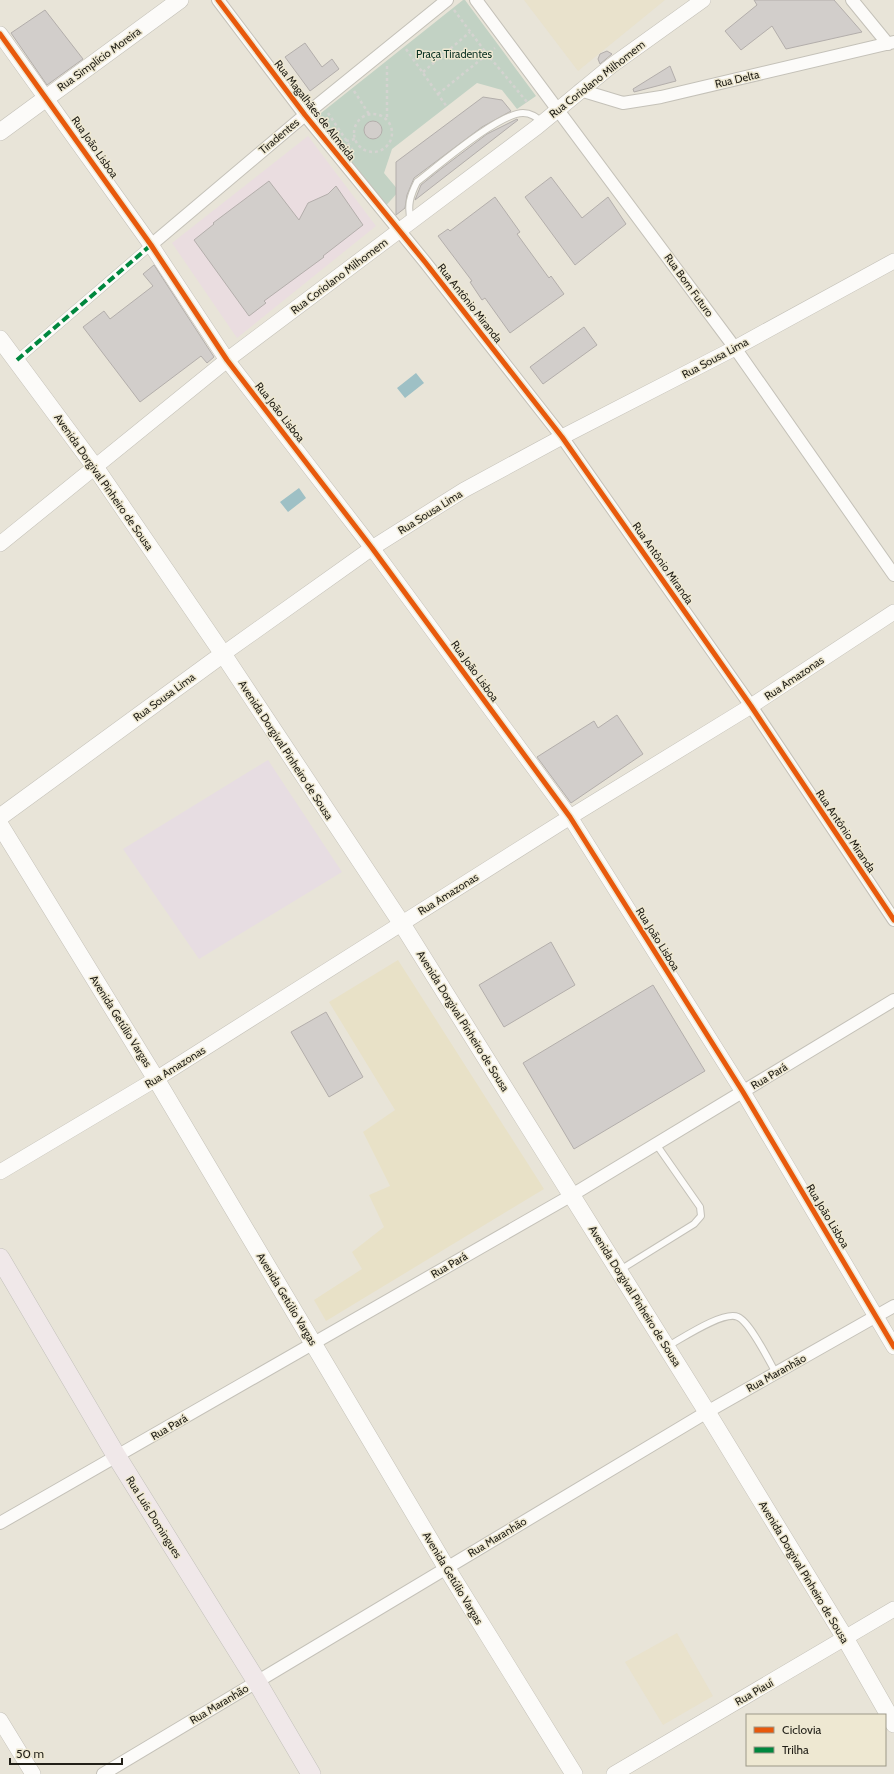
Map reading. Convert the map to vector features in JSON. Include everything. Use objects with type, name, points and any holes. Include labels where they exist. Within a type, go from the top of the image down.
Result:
[{"type":"main road","name":"Rua Simplício Moreira","points":[[0,132],[180,0]]},
{"type":"main road","name":"Avenida Dorgival Pinheiro de Sousa","points":[[0,339],[95,467],[223,654],[402,924],[707,1412],[845,1638],[894,1724]]},
{"type":"main road","name":"Rua Sousa Lima","points":[[0,817],[223,654]]},
{"type":"main road","name":"Avenida Getúlio Vargas","points":[[0,825],[156,1079],[446,1567],[574,1774]]},
{"type":"main road","name":"Rua Luís Domingues","points":[[0,1258],[117,1457],[257,1682],[311,1774]]},
{"type":"street","name":"Rua Magalhães de Almeida","points":[[218,0],[305,115],[398,231]]},
{"type":"street","name":"Rua Bom Futuro","points":[[476,0],[558,108],[735,348],[894,575]]},
{"type":"street","name":"Rua Coriolano Milhomem","points":[[0,544],[227,360],[542,122],[611,66],[703,0]]},
{"type":"street","points":[[852,0],[891,43]]},
{"type":"street","name":"Tiradentes","points":[[151,245],[305,115],[449,4]]},
{"type":"street","name":"Rua João Lisboa","points":[[0,34],[47,97],[151,245],[227,360],[372,548],[570,817],[743,1092],[894,1347]]},
{"type":"street","name":"Rua Delta","points":[[580,90],[623,103],[661,97],[891,43]]},
{"type":"street","name":"Rua Antônio Miranda","points":[[398,231],[425,262],[562,437],[751,706],[894,920]]},
{"type":"street","points":[[17,360],[151,245]]},
{"type":"street","name":"Rua Sousa Lima","points":[[223,654],[372,548],[464,490],[562,437],[735,348],[894,261]]},
{"type":"street","name":"Rua Amazonas","points":[[0,1172],[156,1079],[570,817],[751,706],[894,612]]},
{"type":"street","name":"Rua Pará","points":[[0,1523],[572,1195],[894,1000]]},
{"type":"street","name":"Rua Maranhão","points":[[103,1774],[446,1567],[707,1412],[894,1306]]},
{"type":"street","name":"Rua Piauí","points":[[614,1774],[894,1608]]},
{"type":"street","points":[[0,1720],[33,1774]]},
{"type":"lane","points":[[411,221],[408,210],[411,194],[417,182],[495,123],[522,113],[533,115],[542,122]]},
{"type":"lane","points":[[619,1271],[694,1224],[701,1216],[700,1207],[656,1144]]},
{"type":"lane","points":[[666,1347],[715,1320],[730,1315],[738,1317],[757,1340],[776,1373]]},
{"type":"path","points":[[449,4],[487,54],[527,102]]},
{"type":"path","points":[[423,72],[470,32]]},
{"type":"path","points":[[438,94],[498,45]]},
{"type":"path","points":[[404,46],[447,107]]},
{"type":"path","points":[[387,60],[387,120],[392,131],[392,138],[385,148],[374,153],[368,152],[357,145],[353,133],[354,127],[362,116],[369,114],[382,116],[387,120]]},
{"type":"path","points":[[352,88],[369,114]]},
{"type":"path","points":[[346,141],[355,139]]},
{"type":"shaded area","points":[[524,0],[665,0],[578,71]]},
{"type":"shaded area","points":[[308,136],[376,226],[237,338],[172,243]]},
{"type":"shaded area","points":[[268,760],[342,872],[199,959],[123,849]]},
{"type":"shaded area","points":[[677,1633],[713,1696],[663,1725],[625,1662]]},
{"type":"green space","name":"Praça Tiradentes","points":[[463,0],[465,0],[536,96],[517,109],[502,90],[477,83],[392,149],[384,173],[399,191],[382,210],[316,117]]},
{"type":"sand","points":[[398,960],[544,1189],[326,1321],[314,1300],[362,1269],[352,1252],[384,1227],[369,1195],[390,1186],[363,1132],[395,1110],[329,1002]]},
{"type":"water","points":[[416,373],[424,383],[405,398],[397,388]]},
{"type":"water","points":[[299,488],[306,498],[288,512],[280,502]]},
{"type":"building","points":[[754,0],[834,0],[862,32],[786,49],[772,26],[741,50],[725,31],[757,5]]},
{"type":"building","points":[[45,10],[83,59],[47,85],[11,33]]},
{"type":"building","points":[[305,43],[322,67],[332,59],[339,69],[310,91],[285,57]]},
{"type":"building","points":[[607,51],[612,54],[600,64],[598,59],[600,54]]},
{"type":"building","points":[[670,66],[676,81],[634,92],[633,89]]},
{"type":"building","points":[[483,97],[502,100],[511,111],[482,127],[414,178],[407,195],[405,208],[396,215],[396,162]]},
{"type":"building","points":[[517,119],[518,120],[415,200],[421,185],[442,168],[487,134]]},
{"type":"building","points":[[369,121],[377,121],[382,126],[380,137],[377,139],[369,139],[364,134],[364,126]]},
{"type":"building","points":[[551,177],[582,218],[608,197],[626,224],[575,265],[525,197]]},
{"type":"building","points":[[269,181],[299,220],[308,203],[328,194],[336,186],[363,225],[323,256],[324,257],[264,301],[266,303],[249,316],[194,240],[214,224],[213,223]]},
{"type":"building","points":[[495,197],[520,232],[517,234],[549,278],[551,276],[564,294],[510,333],[485,298],[482,300],[470,282],[472,281],[438,236],[448,229],[450,231]]},
{"type":"building","points":[[154,265],[214,357],[207,363],[201,356],[140,402],[83,327],[104,311],[110,319],[153,286],[143,274]]},
{"type":"building","points":[[584,327],[597,345],[543,384],[530,367]]},
{"type":"building","points":[[617,715],[643,754],[571,803],[537,757],[594,721],[598,728]]},
{"type":"building","points":[[551,942],[575,985],[504,1027],[479,985]]},
{"type":"building","points":[[653,985],[705,1071],[574,1149],[523,1063]]},
{"type":"building","points":[[326,1012],[363,1077],[329,1097],[291,1032]]},
{"type":"marked path","points":[[17,360],[151,245]]},
{"type":"cycle path","points":[[218,0],[305,115],[425,262],[562,437],[751,706],[894,920]]},
{"type":"cycle path","points":[[0,34],[151,245],[227,360],[372,548],[570,817],[743,1092],[894,1347]]}]
